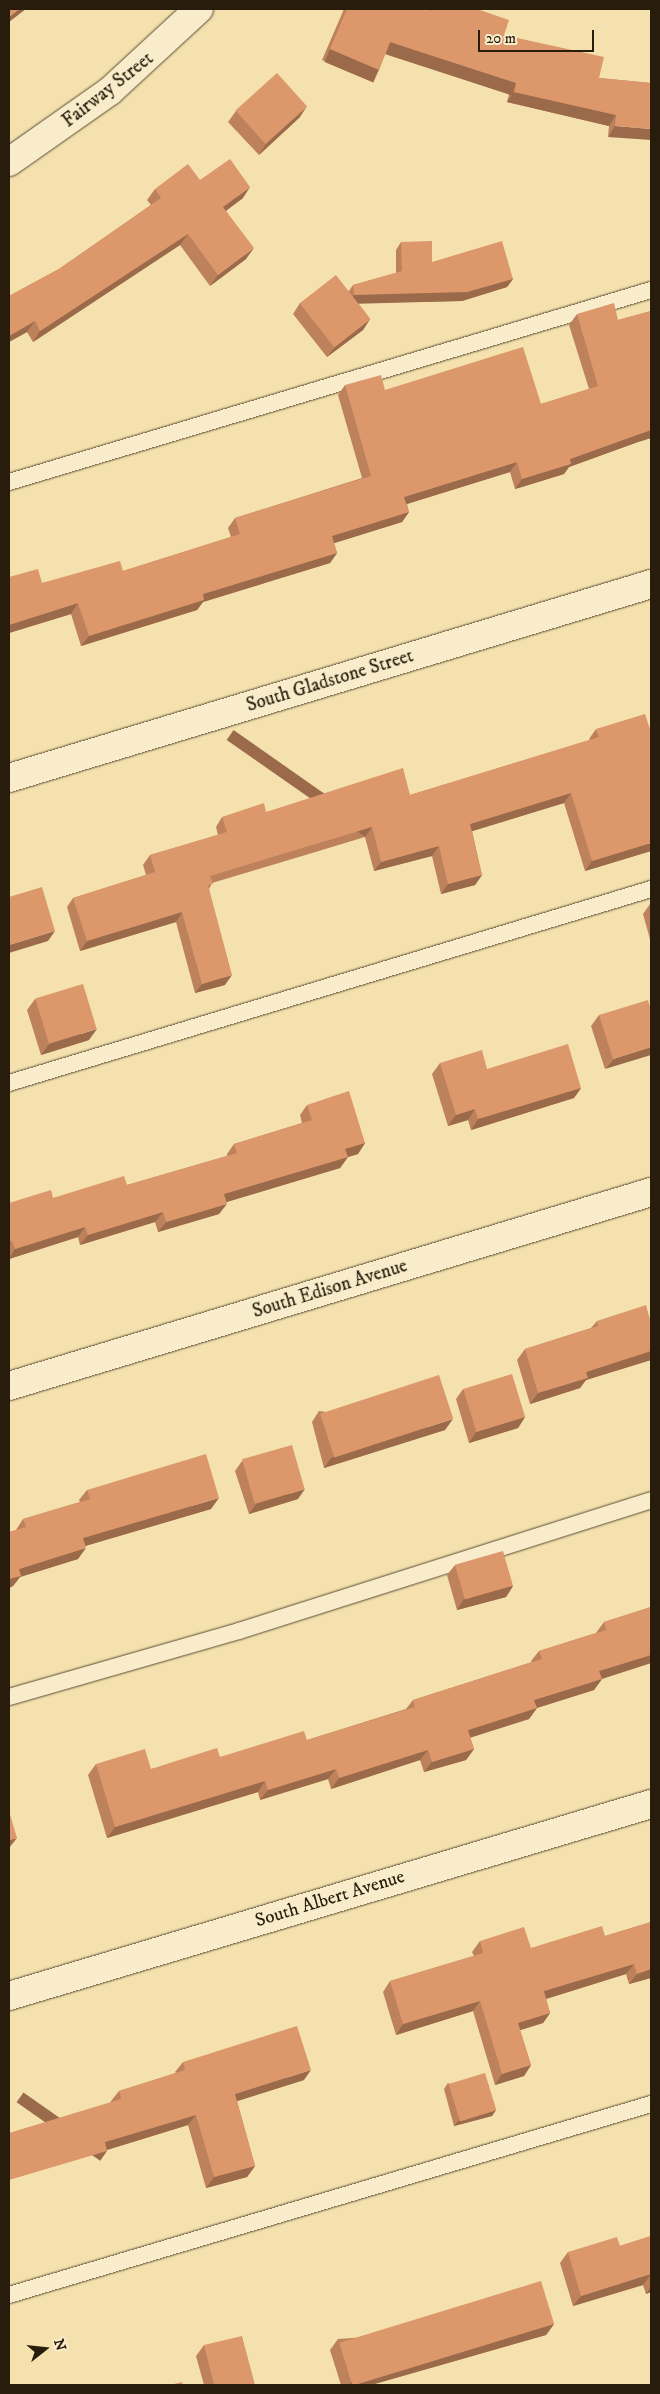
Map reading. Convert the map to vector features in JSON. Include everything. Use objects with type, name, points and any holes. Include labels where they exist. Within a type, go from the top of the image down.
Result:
[{"type":"street","name":"Fairway Street","points":[[9,162],[110,91],[199,9]]},
{"type":"street","name":"South Gladstone Street","points":[[9,778],[651,584]]},
{"type":"street","name":"South Edison Avenue","points":[[9,1386],[651,1192]]},
{"type":"street","name":"South Albert Avenue","points":[[9,1996],[651,1804]]},
{"type":"lane","points":[[9,482],[651,290]]},
{"type":"lane","points":[[9,1083],[651,889]]},
{"type":"lane","points":[[9,1697],[239,1631],[651,1500]]},
{"type":"lane","points":[[9,2295],[651,2104]]},
{"type":"building","points":[[9,9],[19,9],[9,17]]},
{"type":"building","points":[[347,9],[426,9],[432,11],[433,9],[477,9],[509,20],[504,35],[604,57],[599,78],[651,83],[651,129],[615,126],[616,115],[514,92],[516,83],[390,42],[379,70],[330,49]]},
{"type":"building","points":[[277,73],[307,106],[265,144],[235,110]]},
{"type":"building","points":[[230,159],[250,187],[223,207],[254,248],[218,275],[188,234],[40,331],[35,321],[9,336],[9,296],[59,269],[161,198],[155,189],[188,164],[200,180]]},
{"type":"building","points":[[432,241],[432,262],[502,241],[513,279],[467,292],[354,295],[353,285],[402,271],[401,242]]},
{"type":"building","points":[[336,275],[370,319],[334,347],[300,303]]},
{"type":"building","points":[[614,303],[618,320],[651,311],[651,430],[570,459],[571,464],[522,479],[517,462],[404,497],[409,512],[332,536],[337,553],[203,594],[204,600],[89,636],[78,603],[9,625],[9,577],[38,569],[42,583],[120,561],[123,571],[240,534],[235,518],[371,476],[345,385],[381,375],[385,390],[523,347],[541,404],[598,386],[577,314]]},
{"type":"building","points":[[645,714],[651,732],[651,843],[592,861],[571,793],[470,824],[482,875],[448,884],[439,846],[381,862],[372,827],[210,876],[213,884],[208,885],[232,975],[202,984],[182,912],[87,941],[73,898],[155,872],[150,855],[227,832],[222,817],[264,803],[266,812],[403,768],[410,795],[599,737],[596,729]]},
{"type":"building","points":[[42,887],[55,931],[9,945],[9,897]]},
{"type":"building","points":[[83,984],[97,1029],[49,1044],[35,999]]},
{"type":"building","points":[[648,1000],[651,1010],[651,1047],[613,1059],[599,1015]]},
{"type":"building","points":[[568,1044],[581,1088],[478,1119],[475,1109],[456,1115],[440,1063],[482,1050],[487,1069]]},
{"type":"building","points":[[349,1091],[365,1143],[345,1149],[348,1157],[224,1194],[227,1204],[166,1222],[163,1212],[88,1235],[85,1227],[15,1249],[12,1241],[9,1242],[9,1203],[51,1190],[53,1198],[124,1176],[127,1185],[237,1153],[234,1144],[312,1120],[307,1105]]},
{"type":"building","points":[[646,1305],[651,1323],[651,1351],[586,1372],[588,1378],[538,1393],[525,1349],[598,1326],[597,1321]]},
{"type":"building","points":[[512,1374],[525,1417],[476,1432],[463,1389]]},
{"type":"building","points":[[439,1375],[453,1419],[334,1457],[320,1414]]},
{"type":"building","points":[[292,1445],[305,1489],[255,1504],[242,1459]]},
{"type":"building","points":[[206,1454],[219,1498],[83,1538],[86,1548],[19,1569],[21,1576],[9,1579],[9,1532],[26,1527],[23,1519],[90,1499],[87,1490]]},
{"type":"building","points":[[503,1551],[513,1586],[465,1599],[455,1565]]},
{"type":"building","points":[[651,1607],[651,1655],[599,1671],[602,1679],[534,1700],[537,1708],[468,1730],[474,1749],[432,1762],[428,1750],[339,1778],[336,1769],[268,1790],[265,1781],[115,1827],[96,1764],[145,1749],[151,1769],[217,1748],[220,1757],[304,1731],[307,1740],[415,1707],[413,1700],[542,1659],[539,1651],[606,1630],[604,1622]]},
{"type":"building","points":[[9,1811],[17,1838],[9,1840]]},
{"type":"building","points":[[651,1922],[651,1969],[637,1974],[634,1964],[544,1991],[550,2013],[518,2023],[531,2065],[502,2074],[480,2001],[403,2024],[390,1981],[483,1953],[480,1941],[524,1927],[531,1948],[602,1926],[605,1936]]},
{"type":"building","points":[[297,2026],[311,2070],[235,2094],[255,2166],[214,2177],[196,2115],[105,2142],[107,2151],[9,2180],[9,2133],[121,2099],[119,2091],[185,2070],[183,2062]]},
{"type":"building","points":[[485,2073],[496,2110],[460,2121],[449,2084]]},
{"type":"building","points":[[651,2236],[651,2274],[581,2296],[568,2252],[617,2237],[620,2246]]},
{"type":"building","points":[[541,2281],[554,2324],[355,2385],[352,2385],[339,2343]]},
{"type":"building","points":[[242,2336],[255,2385],[214,2385],[204,2345]]},
{"type":"building","points":[[182,2382],[183,2385],[170,2385]]}]
